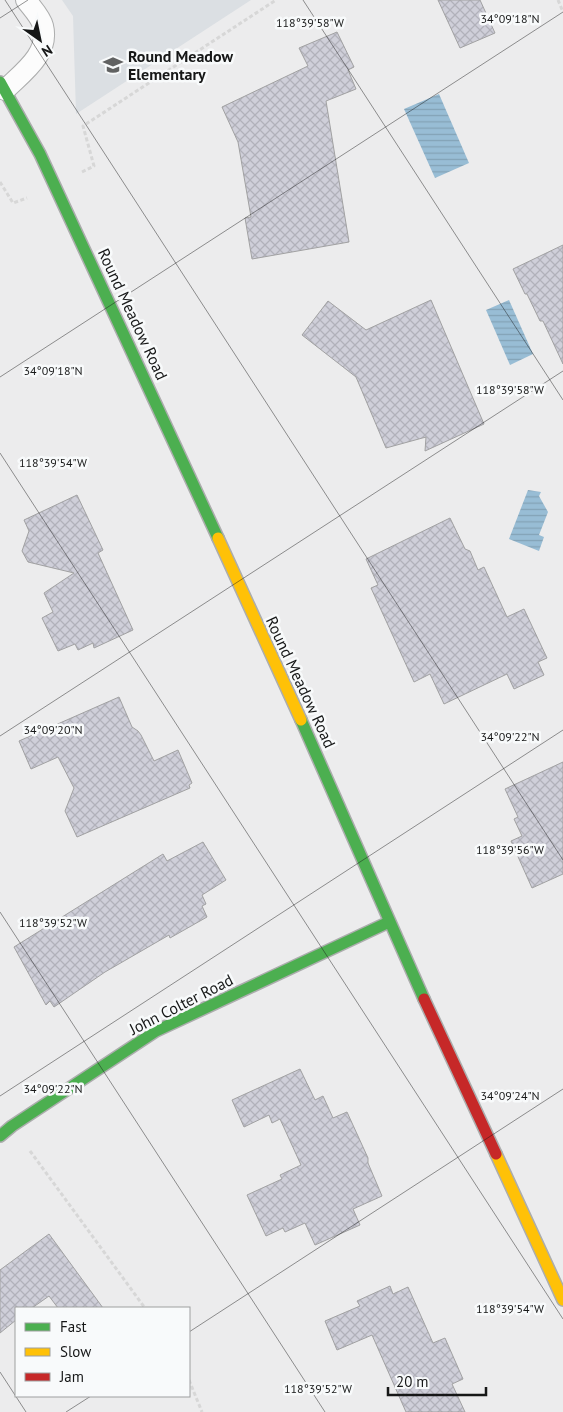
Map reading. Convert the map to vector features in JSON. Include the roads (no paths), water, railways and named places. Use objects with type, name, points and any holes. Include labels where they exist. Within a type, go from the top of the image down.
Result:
[{"type":"street","name":"Round Meadow Road","points":[[3,86],[56,186],[313,746],[389,922],[563,1300]]},
{"type":"street","name":"John Colter Road","points":[[0,1136],[12,1126],[156,1031],[389,922]]},
{"type":"lane","points":[[3,86],[35,60],[44,43],[43,25],[26,0]]},
{"type":"water","points":[[439,94],[469,163],[435,178],[404,109]]},
{"type":"water","points":[[509,300],[533,354],[510,365],[486,310]]},
{"type":"water","points":[[528,490],[541,492],[539,496],[548,512],[539,535],[544,537],[539,551],[509,539]]},
{"type":"place","name":"Round Meadow Elementary","points":[[113,65]]}]
